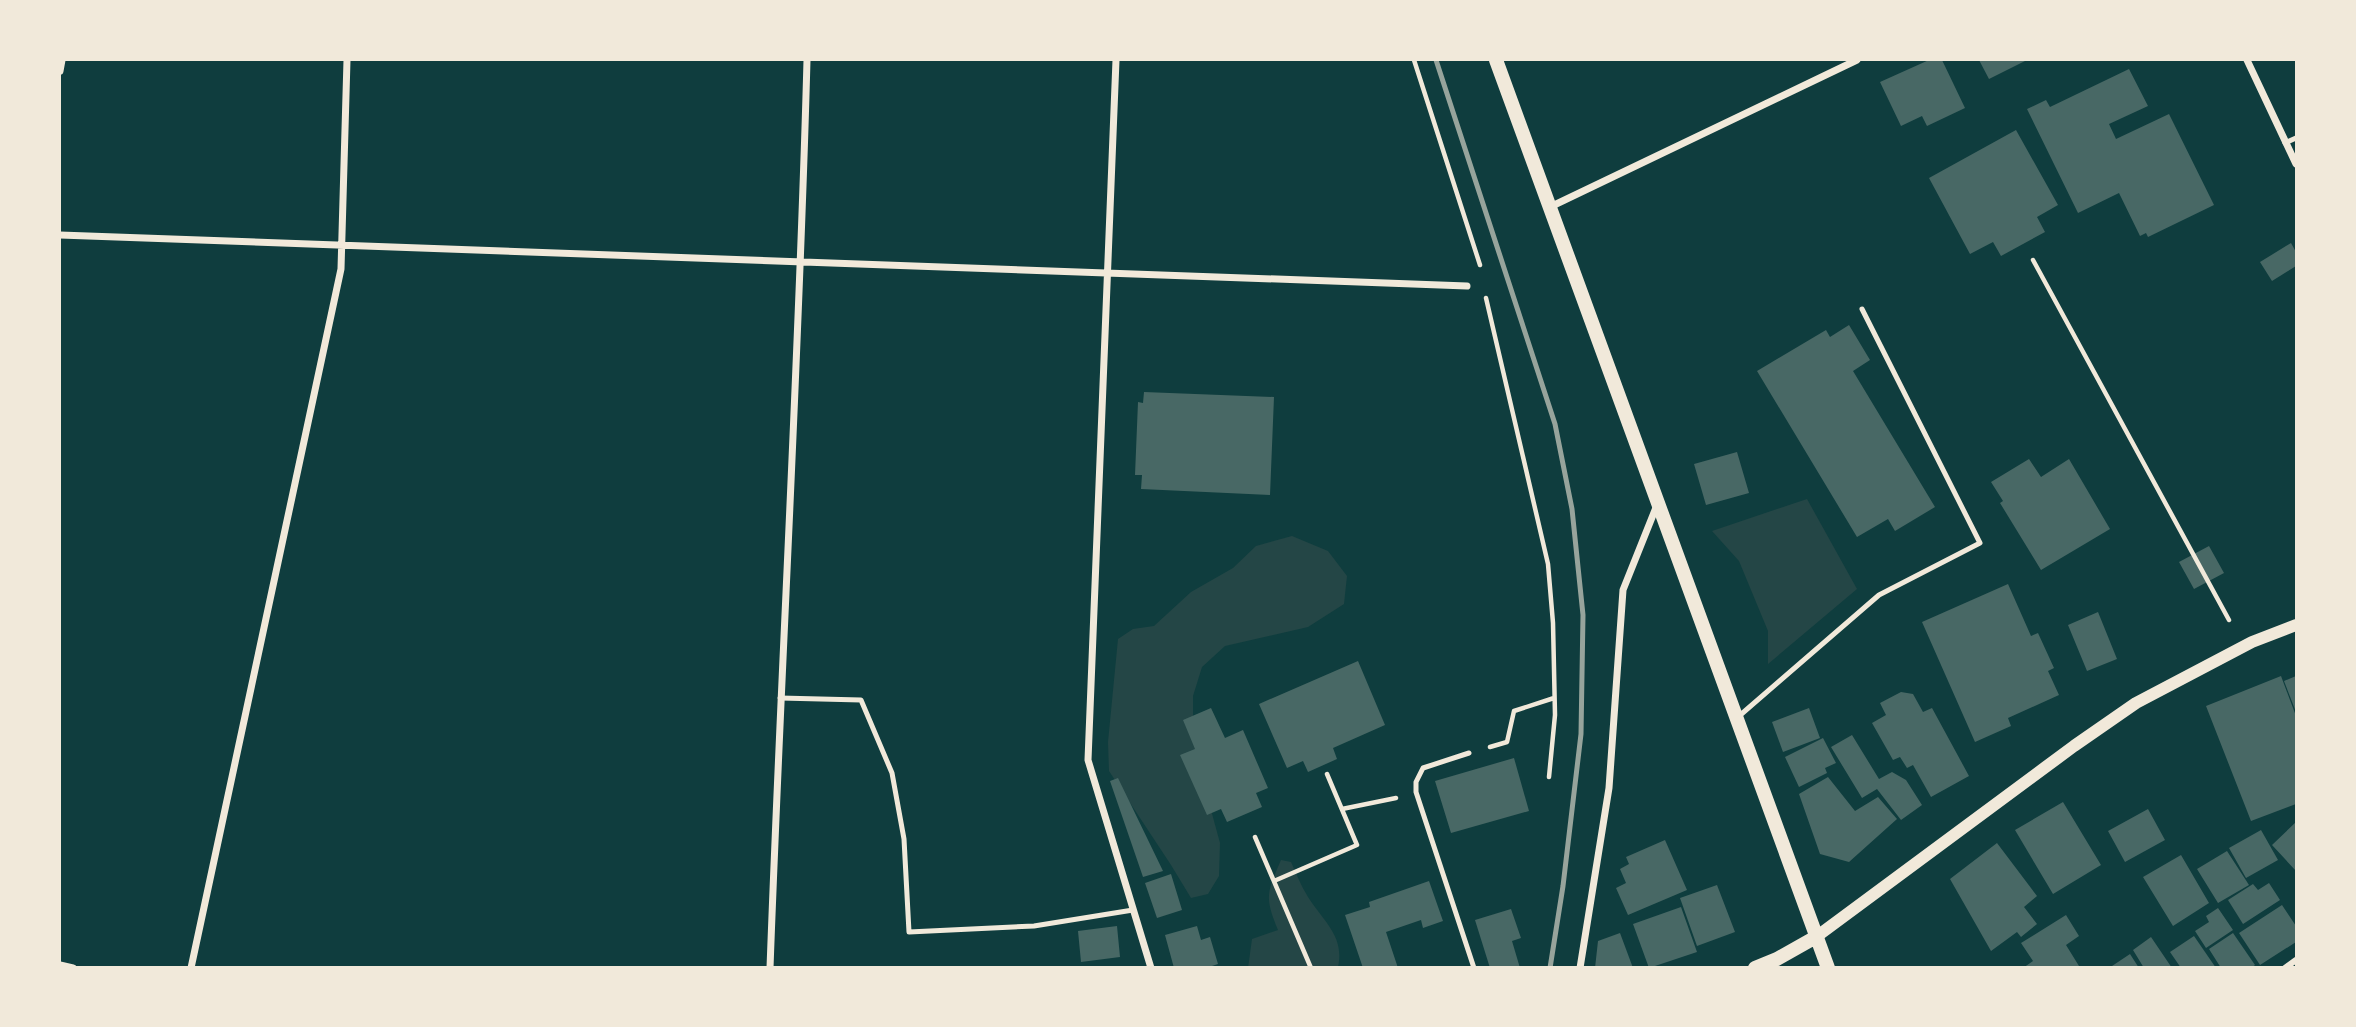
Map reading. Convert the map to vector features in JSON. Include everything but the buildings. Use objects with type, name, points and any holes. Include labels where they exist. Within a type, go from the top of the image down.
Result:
[{"type":"main road","points":[[1496,60],[1828,968]]},
{"type":"main road","points":[[1755,968],[1816,937]]},
{"type":"street","points":[[60,71],[62,60]]},
{"type":"street","points":[[191,968],[341,269],[347,60]]},
{"type":"street","points":[[771,968],[780,698],[802,262],[807,60]]},
{"type":"street","points":[[1116,60],[1088,760],[1151,968]]},
{"type":"street","points":[[1550,207],[1857,60]]},
{"type":"street","points":[[2247,60],[2297,164]]},
{"type":"street","points":[[60,234],[1467,286]]},
{"type":"street","points":[[1580,968],[1609,788],[1623,590],[1657,505]]},
{"type":"street","points":[[1816,937],[2136,703],[2252,642],[2297,625]]},
{"type":"street","points":[[2285,968],[2297,960]]},
{"type":"street","points":[[60,965],[74,968]]},
{"type":"lane","points":[[2285,143],[2297,138]]},
{"type":"lane","points":[[1736,719],[1879,595],[1980,543],[1862,309]]},
{"type":"lane","points":[[780,698],[861,700],[892,773],[904,839],[909,932],[1034,926],[1133,910]]},
{"type":"lane","points":[[1469,753],[1423,768],[1416,782],[1416,792],[1474,968]]},
{"type":"path","points":[[1414,60],[1481,274]]},
{"type":"path","points":[[2033,260],[2229,620]]},
{"type":"path","points":[[1483,286],[1548,564],[1553,623],[1554,698],[1549,777]]},
{"type":"path","points":[[1469,753],[1507,741],[1514,711],[1554,698]]},
{"type":"path","points":[[1274,881],[1357,845],[1327,774]]},
{"type":"path","points":[[1342,809],[1385,802],[1416,792]]},
{"type":"path","points":[[1255,838],[1311,968]]},
{"type":"shaded area","points":[[1807,499],[1857,589],[1768,664],[1768,631],[1739,561],[1712,531]]},
{"type":"shaded area","points":[[1292,536],[1328,551],[1347,576],[1344,604],[1308,627],[1225,646],[1202,667],[1193,696],[1193,731],[1220,843],[1219,876],[1208,894],[1191,898],[1109,771],[1108,742],[1118,639],[1133,629],[1154,626],[1191,592],[1233,568],[1256,546]]},
{"type":"shaded area","points":[[1281,860],[1291,862],[1305,893],[1336,938],[1338,967],[1248,968],[1252,939],[1278,930],[1269,895]]},
{"type":"railway","points":[[1436,60],[1555,424],[1572,509],[1583,615],[1581,734],[1563,886],[1550,968]]}]
